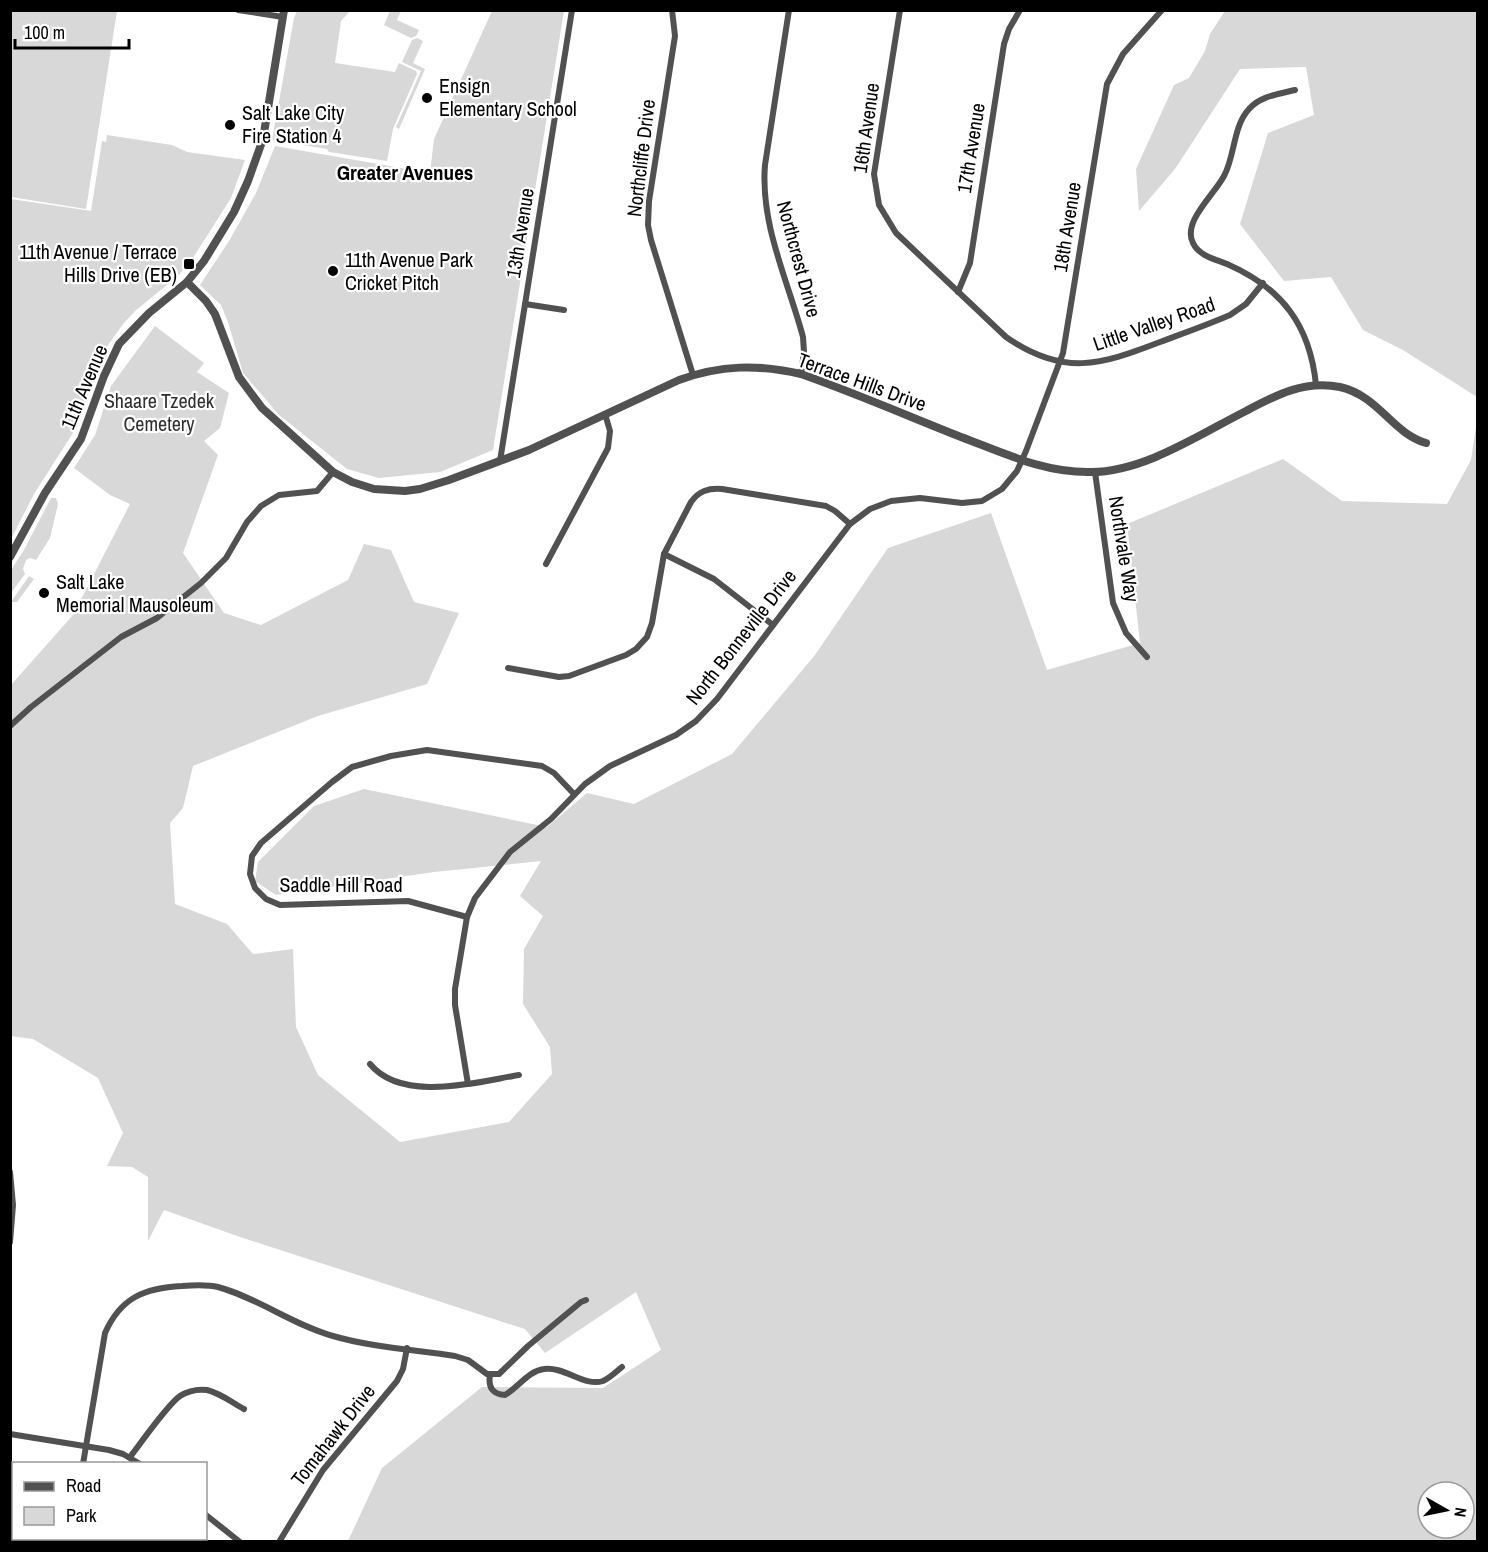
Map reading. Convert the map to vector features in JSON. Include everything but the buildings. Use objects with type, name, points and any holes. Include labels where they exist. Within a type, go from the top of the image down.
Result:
[{"type":"street","points":[[238,10],[283,14]]},
{"type":"street","name":"13th Avenue","points":[[500,461],[572,10]]},
{"type":"street","name":"Northcliffe Drive","points":[[672,10],[675,36],[649,201],[648,225],[693,375]]},
{"type":"street","name":"Northcrest Drive","points":[[789,10],[765,165],[764,190],[768,221],[803,337],[804,352],[801,374]]},
{"type":"street","name":"16th Avenue","points":[[900,10],[875,166],[876,195],[885,217],[896,233],[958,292]]},
{"type":"street","name":"17th Avenue","points":[[958,292],[970,263],[1004,44],[1009,29],[1020,10]]},
{"type":"street","name":"18th Avenue","points":[[1022,461],[1061,362],[1107,84],[1124,54],[1162,10]]},
{"type":"street","name":"11th Avenue","points":[[10,557],[45,493],[81,439],[104,376],[119,344],[149,313],[187,282],[204,261],[234,212],[249,182],[263,139],[283,14]]},
{"type":"street","points":[[1295,90],[1262,99],[1246,112],[1226,172],[1190,230],[1192,242],[1198,251],[1263,283],[1282,300],[1298,323],[1311,354],[1316,385]]},
{"type":"street","name":"Terrace Hills Drive","points":[[187,282],[215,314],[235,369],[249,393],[269,415],[333,472],[352,482],[374,489],[405,491],[433,486],[530,450],[693,375],[717,369],[743,367],[770,368],[801,374],[1022,461],[1059,471],[1095,472],[1145,461],[1282,393],[1316,385],[1340,387],[1361,395],[1378,406],[1414,440],[1426,443]]},
{"type":"street","name":"Little Valley Road","points":[[958,292],[1014,343],[1040,356],[1061,362],[1091,363],[1114,360],[1238,310],[1252,298],[1263,283]]},
{"type":"street","points":[[525,304],[564,310]]},
{"type":"street","points":[[546,564],[608,448],[610,431],[605,414]]},
{"type":"street","name":"North Bonneville Drive","points":[[468,1084],[455,997],[467,917],[475,898],[510,852],[551,819],[574,794],[610,766],[662,743],[696,721],[717,699],[850,524],[870,509],[891,501],[920,498],[962,503],[982,501],[1002,489],[1010,481],[1022,461]]},
{"type":"street","points":[[10,726],[120,638],[157,618],[201,583],[226,558],[247,522],[261,506],[279,495],[317,491],[333,472]]},
{"type":"street","name":"Northvale Way","points":[[1095,472],[1113,603],[1126,633],[1147,657]]},
{"type":"street","points":[[508,668],[559,677],[574,676],[636,649],[644,641],[652,623],[664,554],[691,502],[700,493],[711,489],[826,506],[850,524]]},
{"type":"street","points":[[664,554],[714,579],[773,625]]},
{"type":"street","name":"Saddle Hill Road","points":[[467,917],[412,901],[289,905],[272,903],[252,882],[250,867],[252,856],[261,843],[352,767],[391,756],[427,750],[542,766],[554,773],[574,794]]},
{"type":"street","points":[[370,1064],[382,1076],[403,1084],[439,1087],[519,1075]]},
{"type":"street","points":[[10,1172],[13,1205],[10,1242]]},
{"type":"street","points":[[83,1462],[105,1333],[122,1306],[139,1294],[155,1288],[196,1285],[217,1287],[327,1334],[462,1358],[490,1375],[501,1373],[528,1346],[586,1300]]},
{"type":"street","name":"Tomahawk Drive","points":[[279,1542],[322,1470],[397,1381],[403,1369],[407,1348]]},
{"type":"street","points":[[490,1375],[491,1388],[498,1394],[505,1395],[535,1372],[545,1369],[557,1369],[592,1382],[603,1381],[622,1367]]},
{"type":"street","points":[[130,1458],[172,1403],[183,1394],[195,1390],[207,1390],[217,1393],[244,1409]]},
{"type":"street","points":[[10,1434],[86,1445],[116,1452],[137,1462]]},
{"type":"street","points":[[207,1516],[240,1542]]},
{"type":"green space","points":[[10,11],[117,11],[86,209],[11,197]]},
{"type":"green space","points":[[297,11],[350,11],[341,21],[335,63],[395,72],[399,63],[416,71],[417,74],[393,129],[387,161],[272,140]]},
{"type":"green space","points":[[390,11],[401,11],[397,20],[419,30],[416,36],[411,38],[384,25]]},
{"type":"green space","points":[[492,11],[564,11],[493,450],[440,472],[379,478],[347,469],[279,415],[243,373],[221,305],[200,285],[229,241],[256,193],[275,146],[430,173],[434,139]]},
{"type":"green space","points":[[1225,11],[1477,11],[1477,397],[1403,350],[1363,330],[1331,277],[1284,281],[1240,224],[1268,133],[1314,115],[1306,67],[1240,69],[1175,169],[1139,211],[1136,169],[1174,85],[1189,78],[1205,51],[1210,34]]},
{"type":"green space","points":[[417,38],[423,41],[413,63],[425,69],[399,129],[396,127],[421,71],[402,62],[412,40]]},
{"type":"green space","points":[[107,135],[172,145],[187,152],[245,160],[231,198],[191,261],[178,276],[135,311],[104,351],[78,425],[34,494],[11,539],[11,199],[91,211],[102,141],[106,142]]},
{"type":"green space","name":"Shaare Tzedek Cemetery","points":[[155,326],[204,363],[197,372],[229,393],[220,428],[204,441],[218,455],[183,553],[224,613],[261,625],[348,580],[364,544],[391,550],[414,602],[459,613],[427,684],[318,716],[193,766],[183,808],[170,823],[175,904],[227,924],[253,954],[293,949],[296,1027],[318,1075],[400,1142],[509,1122],[552,1074],[550,1047],[523,1004],[524,949],[543,916],[520,896],[541,861],[434,872],[276,895],[255,881],[258,862],[314,806],[364,789],[547,827],[587,793],[634,804],[732,754],[815,655],[888,548],[991,513],[1047,670],[1140,643],[1127,524],[1283,459],[1342,501],[1447,504],[1471,460],[1477,420],[1477,1541],[348,1541],[382,1468],[482,1387],[603,1388],[661,1350],[636,1292],[545,1353],[525,1329],[243,1238],[164,1210],[148,1241],[148,1177],[132,1167],[107,1166],[123,1133],[98,1078],[33,1039],[11,1036],[11,685],[73,615],[130,504],[110,495],[74,468],[95,435],[111,386]]},
{"type":"green space","points":[[51,498],[56,498],[58,504],[50,538],[36,560],[30,558],[26,560],[23,569],[25,574],[11,593],[11,570]]},
{"type":"green space","points":[[29,576],[34,579],[17,602],[11,602]]},
{"type":"place","name":"Ensign Elementary School","points":[[427,98]]},
{"type":"place","name":"Salt Lake City Fire Station 4","points":[[230,125]]},
{"type":"place","name":"11th Avenue / Terrace Hills Drive (EB)","points":[[189,264]]},
{"type":"place","name":"11th Avenue Park Cricket Pitch","points":[[333,271]]},
{"type":"place","name":"Salt Lake Memorial Mausoleum","points":[[44,593]]},
{"type":"district","name":"Greater Avenues","points":[[405,173]]}]
